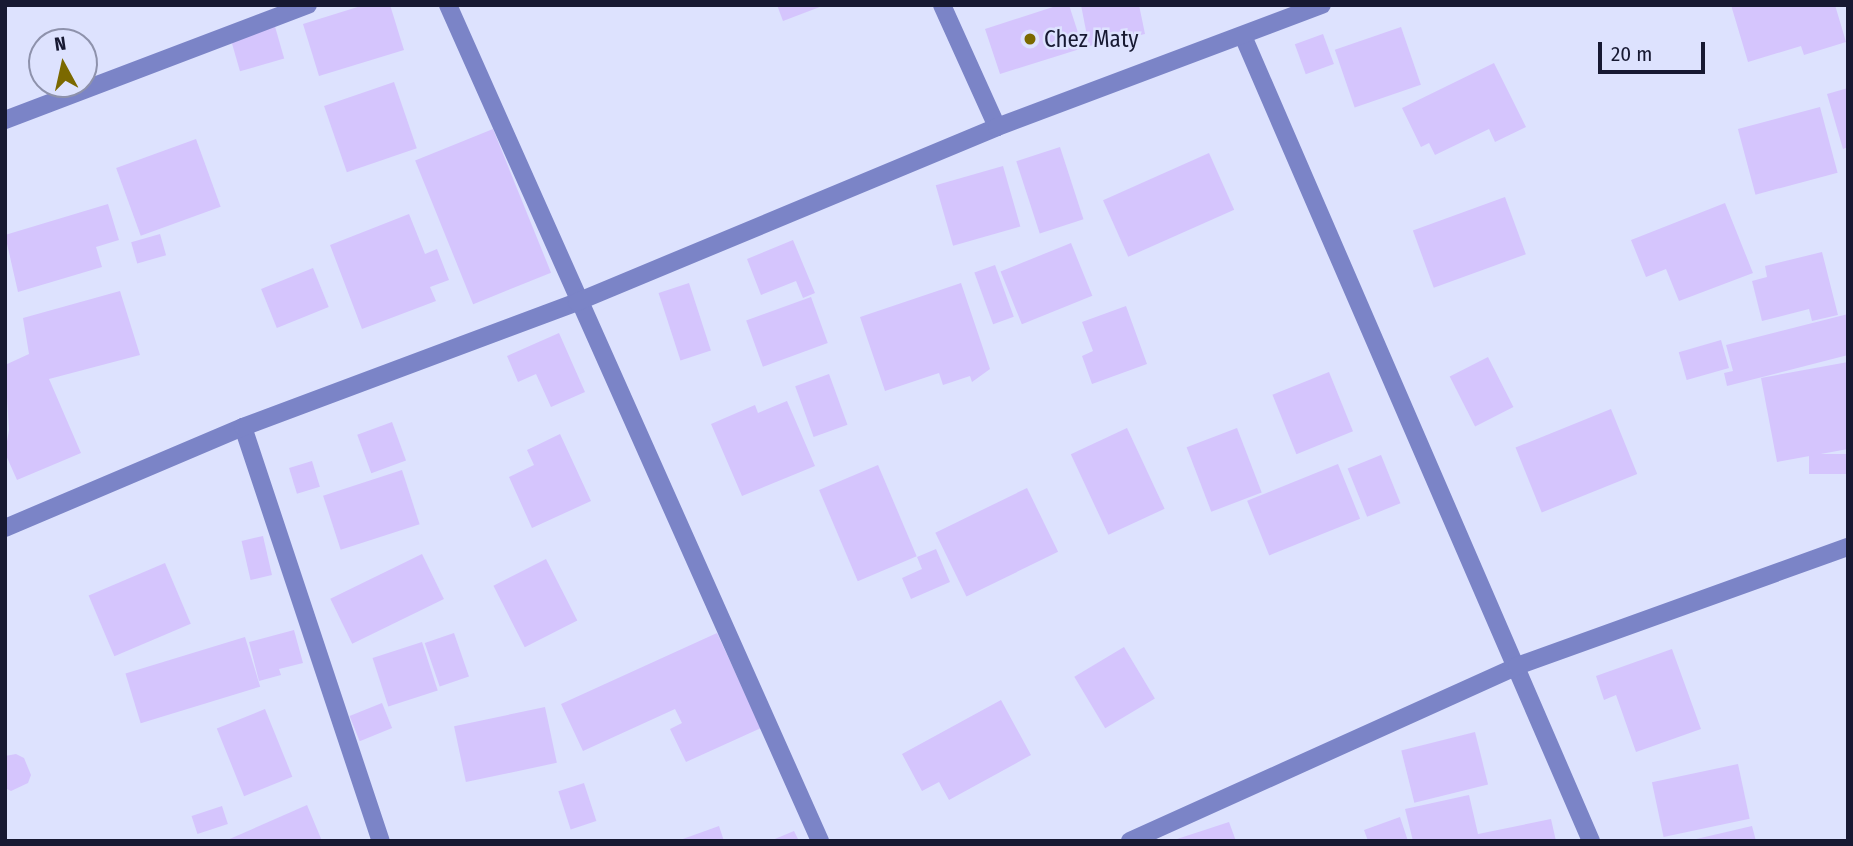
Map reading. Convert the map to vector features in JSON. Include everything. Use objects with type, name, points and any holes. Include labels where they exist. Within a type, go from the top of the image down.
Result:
[{"type":"street","points":[[5,120],[307,5]]},
{"type":"street","points":[[448,5],[577,302],[820,841]]},
{"type":"street","points":[[942,5],[997,127]]},
{"type":"street","points":[[5,528],[243,426],[577,302],[997,127],[1243,37],[1322,5]]},
{"type":"street","points":[[1243,37],[1376,351],[1517,666],[1591,841]]},
{"type":"street","points":[[243,426],[381,841]]},
{"type":"street","points":[[1130,841],[1517,666],[1848,547]]},
{"type":"building","points":[[364,5],[390,5],[404,50],[319,76],[303,24]]},
{"type":"building","points":[[777,5],[825,5],[783,21]]},
{"type":"building","points":[[1059,5],[1069,5],[1083,48],[1000,74],[985,29]]},
{"type":"building","points":[[1081,5],[1139,5],[1145,34],[1089,46]]},
{"type":"building","points":[[1731,5],[1835,5],[1846,42],[1804,55],[1801,46],[1748,62]]},
{"type":"building","points":[[274,23],[284,59],[240,71],[230,36]]},
{"type":"building","points":[[1401,27],[1421,85],[1355,107],[1335,50]]},
{"type":"building","points":[[1323,34],[1334,64],[1306,74],[1295,44]]},
{"type":"building","points":[[1494,63],[1526,127],[1495,142],[1489,129],[1435,155],[1429,143],[1421,147],[1402,108]]},
{"type":"building","points":[[394,82],[417,148],[347,172],[324,106]]},
{"type":"building","points":[[1848,88],[1848,147],[1843,149],[1827,94]]},
{"type":"building","points":[[1820,107],[1838,173],[1755,195],[1738,129]]},
{"type":"building","points":[[493,129],[551,273],[473,304],[415,160]]},
{"type":"building","points":[[196,139],[221,207],[141,236],[116,168]]},
{"type":"building","points":[[1060,147],[1083,219],[1040,233],[1016,161]]},
{"type":"building","points":[[1209,153],[1234,210],[1128,257],[1103,200]]},
{"type":"building","points":[[1003,166],[1020,227],[953,246],[936,185]]},
{"type":"building","points":[[1505,197],[1526,254],[1434,288],[1413,231]]},
{"type":"building","points":[[1725,203],[1753,273],[1679,301],[1666,269],[1646,277],[1631,240]]},
{"type":"building","points":[[108,204],[119,240],[96,247],[102,267],[18,292],[5,235]]},
{"type":"building","points":[[409,214],[425,254],[437,249],[449,280],[430,287],[436,301],[362,329],[330,245]]},
{"type":"building","points":[[160,234],[166,255],[137,263],[131,242]]},
{"type":"building","points":[[793,240],[815,293],[803,298],[796,281],[761,295],[747,259]]},
{"type":"building","points":[[1071,243],[1092,296],[1022,324],[1001,271]]},
{"type":"building","points":[[1822,252],[1838,315],[1812,321],[1809,309],[1762,321],[1752,281],[1767,277],[1765,266]]},
{"type":"building","points":[[995,265],[1014,317],[993,324],[974,273]]},
{"type":"building","points":[[313,268],[329,307],[277,328],[261,289]]},
{"type":"building","points":[[689,283],[711,351],[681,360],[659,293]]},
{"type":"building","points":[[961,283],[990,369],[972,382],[970,376],[943,385],[939,373],[885,391],[860,317]]},
{"type":"building","points":[[120,291],[140,355],[49,379],[81,453],[17,480],[5,453],[9,430],[5,365],[29,354],[23,318]]},
{"type":"building","points":[[811,297],[828,343],[763,367],[746,321]]},
{"type":"building","points":[[1126,306],[1147,364],[1092,384],[1082,356],[1093,351],[1082,322]]},
{"type":"building","points":[[1848,314],[1848,355],[1727,386],[1724,373],[1733,371],[1726,345]]},
{"type":"building","points":[[559,333],[585,392],[551,407],[536,374],[518,382],[507,356]]},
{"type":"building","points":[[1721,340],[1729,368],[1687,380],[1679,352]]},
{"type":"building","points":[[1488,357],[1513,407],[1475,426],[1450,377]]},
{"type":"building","points":[[1848,362],[1848,449],[1777,462],[1761,378]]},
{"type":"building","points":[[1329,372],[1353,431],[1296,454],[1272,395]]},
{"type":"building","points":[[829,374],[847,425],[814,437],[795,386]]},
{"type":"building","points":[[787,401],[815,466],[742,496],[711,424],[755,405],[758,413]]},
{"type":"building","points":[[1611,409],[1637,474],[1542,512],[1516,448]]},
{"type":"building","points":[[392,422],[406,461],[371,473],[357,435]]},
{"type":"building","points":[[1127,428],[1165,509],[1108,535],[1071,454]]},
{"type":"building","points":[[1237,428],[1262,492],[1211,512],[1187,447]]},
{"type":"building","points":[[560,434],[591,501],[532,528],[509,477],[534,465],[527,450]]},
{"type":"building","points":[[1809,454],[1848,454],[1848,474],[1809,474]]},
{"type":"building","points":[[1381,455],[1400,503],[1367,517],[1348,468]]},
{"type":"building","points":[[312,461],[320,487],[297,494],[289,468]]},
{"type":"building","points":[[1338,464],[1360,519],[1269,555],[1247,501]]},
{"type":"building","points":[[878,465],[917,556],[858,581],[819,490]]},
{"type":"building","points":[[402,470],[420,524],[341,550],[323,496]]},
{"type":"building","points":[[1027,488],[1058,552],[966,597],[935,533]]},
{"type":"building","points":[[263,536],[272,575],[251,580],[242,541]]},
{"type":"building","points":[[936,549],[950,582],[911,599],[902,578],[922,569],[917,557]]},
{"type":"building","points":[[422,554],[444,599],[352,644],[330,599]]},
{"type":"building","points":[[546,559],[577,620],[525,647],[493,586]]},
{"type":"building","points":[[165,563],[191,624],[114,656],[89,595]]},
{"type":"building","points":[[294,630],[303,663],[279,669],[281,675],[259,681],[249,642]]},
{"type":"building","points":[[454,633],[469,676],[440,687],[425,643]]},
{"type":"building","points":[[717,633],[761,728],[686,762],[670,729],[682,723],[675,709],[583,751],[561,704]]},
{"type":"building","points":[[245,637],[260,687],[141,723],[125,674]]},
{"type":"building","points":[[422,642],[438,691],[388,707],[373,658]]},
{"type":"building","points":[[1124,647],[1155,698],[1105,728],[1074,677]]},
{"type":"building","points":[[1672,649],[1701,729],[1636,752],[1616,695],[1604,700],[1596,676]]},
{"type":"building","points":[[1001,700],[1031,755],[949,800],[939,782],[922,791],[902,754]]},
{"type":"building","points":[[382,703],[392,728],[360,741],[350,716]]},
{"type":"building","points":[[545,707],[557,763],[466,782],[454,726]]},
{"type":"building","points":[[265,709],[292,777],[244,796],[217,728]]},
{"type":"building","points":[[1475,732],[1488,784],[1414,803],[1401,750]]},
{"type":"building","points":[[16,754],[24,758],[31,775],[28,783],[11,791],[5,788],[5,756]]},
{"type":"building","points":[[1738,764],[1750,819],[1664,837],[1652,782]]},
{"type":"building","points":[[584,783],[596,821],[571,829],[558,791]]},
{"type":"building","points":[[1469,795],[1478,834],[1551,819],[1556,841],[1413,841],[1405,809]]},
{"type":"building","points":[[307,805],[322,841],[225,841]]},
{"type":"building","points":[[222,806],[228,824],[197,834],[192,816]]},
{"type":"building","points":[[1400,817],[1408,841],[1368,841],[1364,830]]},
{"type":"building","points":[[1229,822],[1236,841],[1174,841],[1174,840]]},
{"type":"building","points":[[719,826],[724,841],[680,841],[680,840]]},
{"type":"building","points":[[1752,826],[1756,841],[1692,841],[1692,840]]},
{"type":"building","points":[[794,831],[799,841],[770,841]]},
{"type":"place","name":"Chez Maty","points":[[1030,39]]}]
